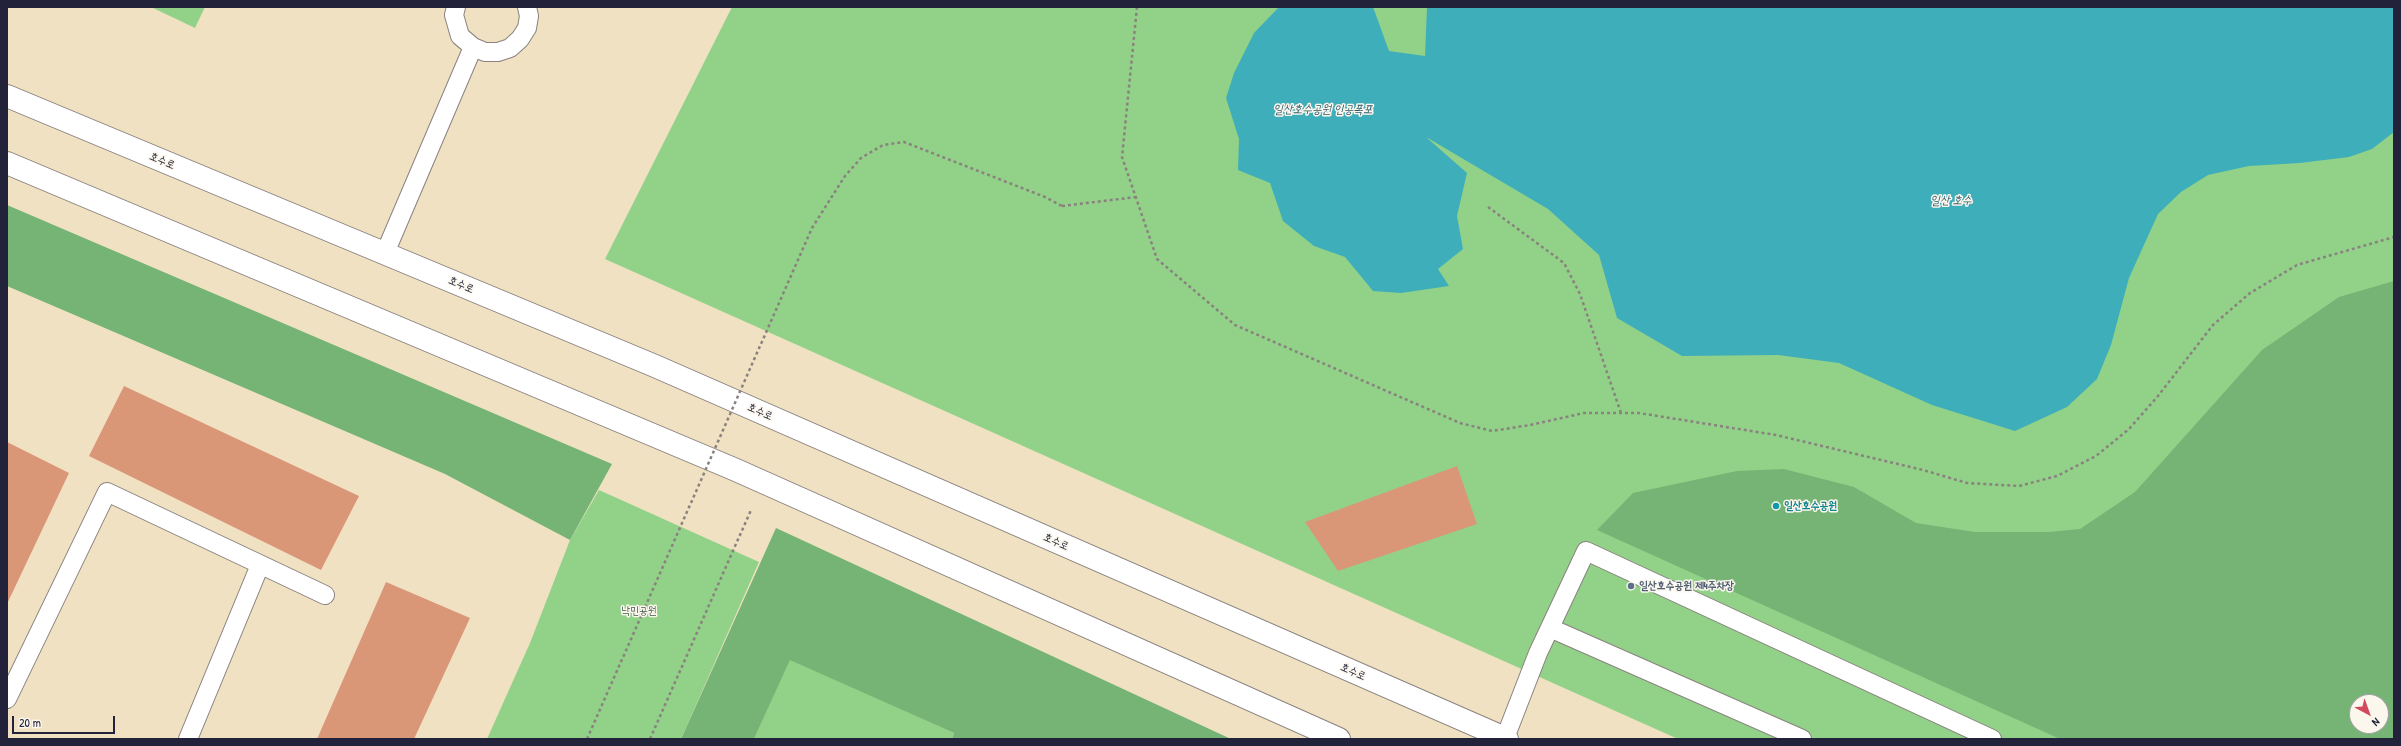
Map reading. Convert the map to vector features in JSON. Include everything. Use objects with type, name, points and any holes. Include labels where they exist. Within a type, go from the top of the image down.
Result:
[{"type":"main road","name":"호수로","points":[[7,96],[655,366],[1506,738]]},
{"type":"main road","points":[[7,163],[736,470],[1339,739]]},
{"type":"lane","points":[[456,7],[454,15],[456,28],[460,36],[473,47],[485,52],[498,52],[510,48],[520,39],[526,28],[529,16],[527,7]]},
{"type":"lane","points":[[384,253],[473,47]]},
{"type":"lane","points":[[7,700],[107,492],[325,595]]},
{"type":"lane","points":[[1506,738],[1550,628],[1586,551],[1992,739]]},
{"type":"lane","points":[[188,739],[260,565]]},
{"type":"lane","points":[[1550,628],[1802,739]]},
{"type":"path","points":[[1137,7],[1122,157],[1158,259],[1235,325],[1460,423],[1492,431],[1530,425],[1584,413],[1639,412],[1776,435],[1923,470],[1967,483],[2019,486],[2057,476],[2096,456],[2124,433],[2158,396],[2213,325],[2250,293],[2297,265],[2394,237]]},
{"type":"path","points":[[587,739],[812,228],[845,176],[861,158],[883,145],[904,142],[1045,197],[1062,206],[1136,197]]},
{"type":"path","points":[[1488,208],[1564,263],[1580,294],[1621,413]]},
{"type":"path","points":[[650,739],[751,510]]},
{"type":"green space","points":[[151,7],[205,7],[195,28]]},
{"type":"green space","name":"일산호수공원","points":[[732,7],[2394,7],[2394,739],[1678,739],[605,259]]},
{"type":"green space","points":[[7,205],[612,464],[570,540],[445,474],[7,286]]},
{"type":"green space","points":[[2394,281],[2394,739],[2060,739],[1597,530],[1633,493],[1737,471],[1784,469],[1854,487],[1916,523],[1975,532],[2049,532],[2080,529],[2135,492],[2262,350],[2339,297]]},
{"type":"green space","name":"낙민공원","points":[[599,490],[759,562],[681,739],[487,739],[530,643],[570,540]]},
{"type":"green space","points":[[776,528],[1231,739],[952,739],[954,733],[790,660],[754,739],[681,739]]},
{"type":"green space","points":[[790,659],[954,733],[952,739],[754,739]]},
{"type":"water","name":"일산 호수","points":[[1279,7],[1373,7],[1389,51],[1425,56],[1427,7],[2394,7],[2394,132],[2372,149],[2349,157],[2300,163],[2249,166],[2208,175],[2181,192],[2158,214],[2129,278],[2111,345],[2097,379],[2067,407],[2015,431],[1932,405],[1839,363],[1778,355],[1682,356],[1617,318],[1599,255],[1548,209],[1426,137],[1467,173],[1457,216],[1463,249],[1438,269],[1449,286],[1401,293],[1373,291],[1345,257],[1314,246],[1283,221],[1270,183],[1238,170],[1239,139],[1226,98],[1234,73],[1254,33]]},
{"type":"building","points":[[124,386],[359,496],[321,570],[89,456]]},
{"type":"building","points":[[7,442],[69,473],[7,604]]},
{"type":"building","points":[[1457,466],[1477,524],[1338,571],[1305,522]]},
{"type":"building","points":[[386,582],[470,618],[414,739],[317,739]]},
{"type":"place","name":"일산호수공원","points":[[1776,506]]},
{"type":"place","name":"일산호수공원 제4주차장","points":[[1631,586]]},
{"type":"water label","name":"일산호수공원 인공폭포","points":[[1323,110]]}]
